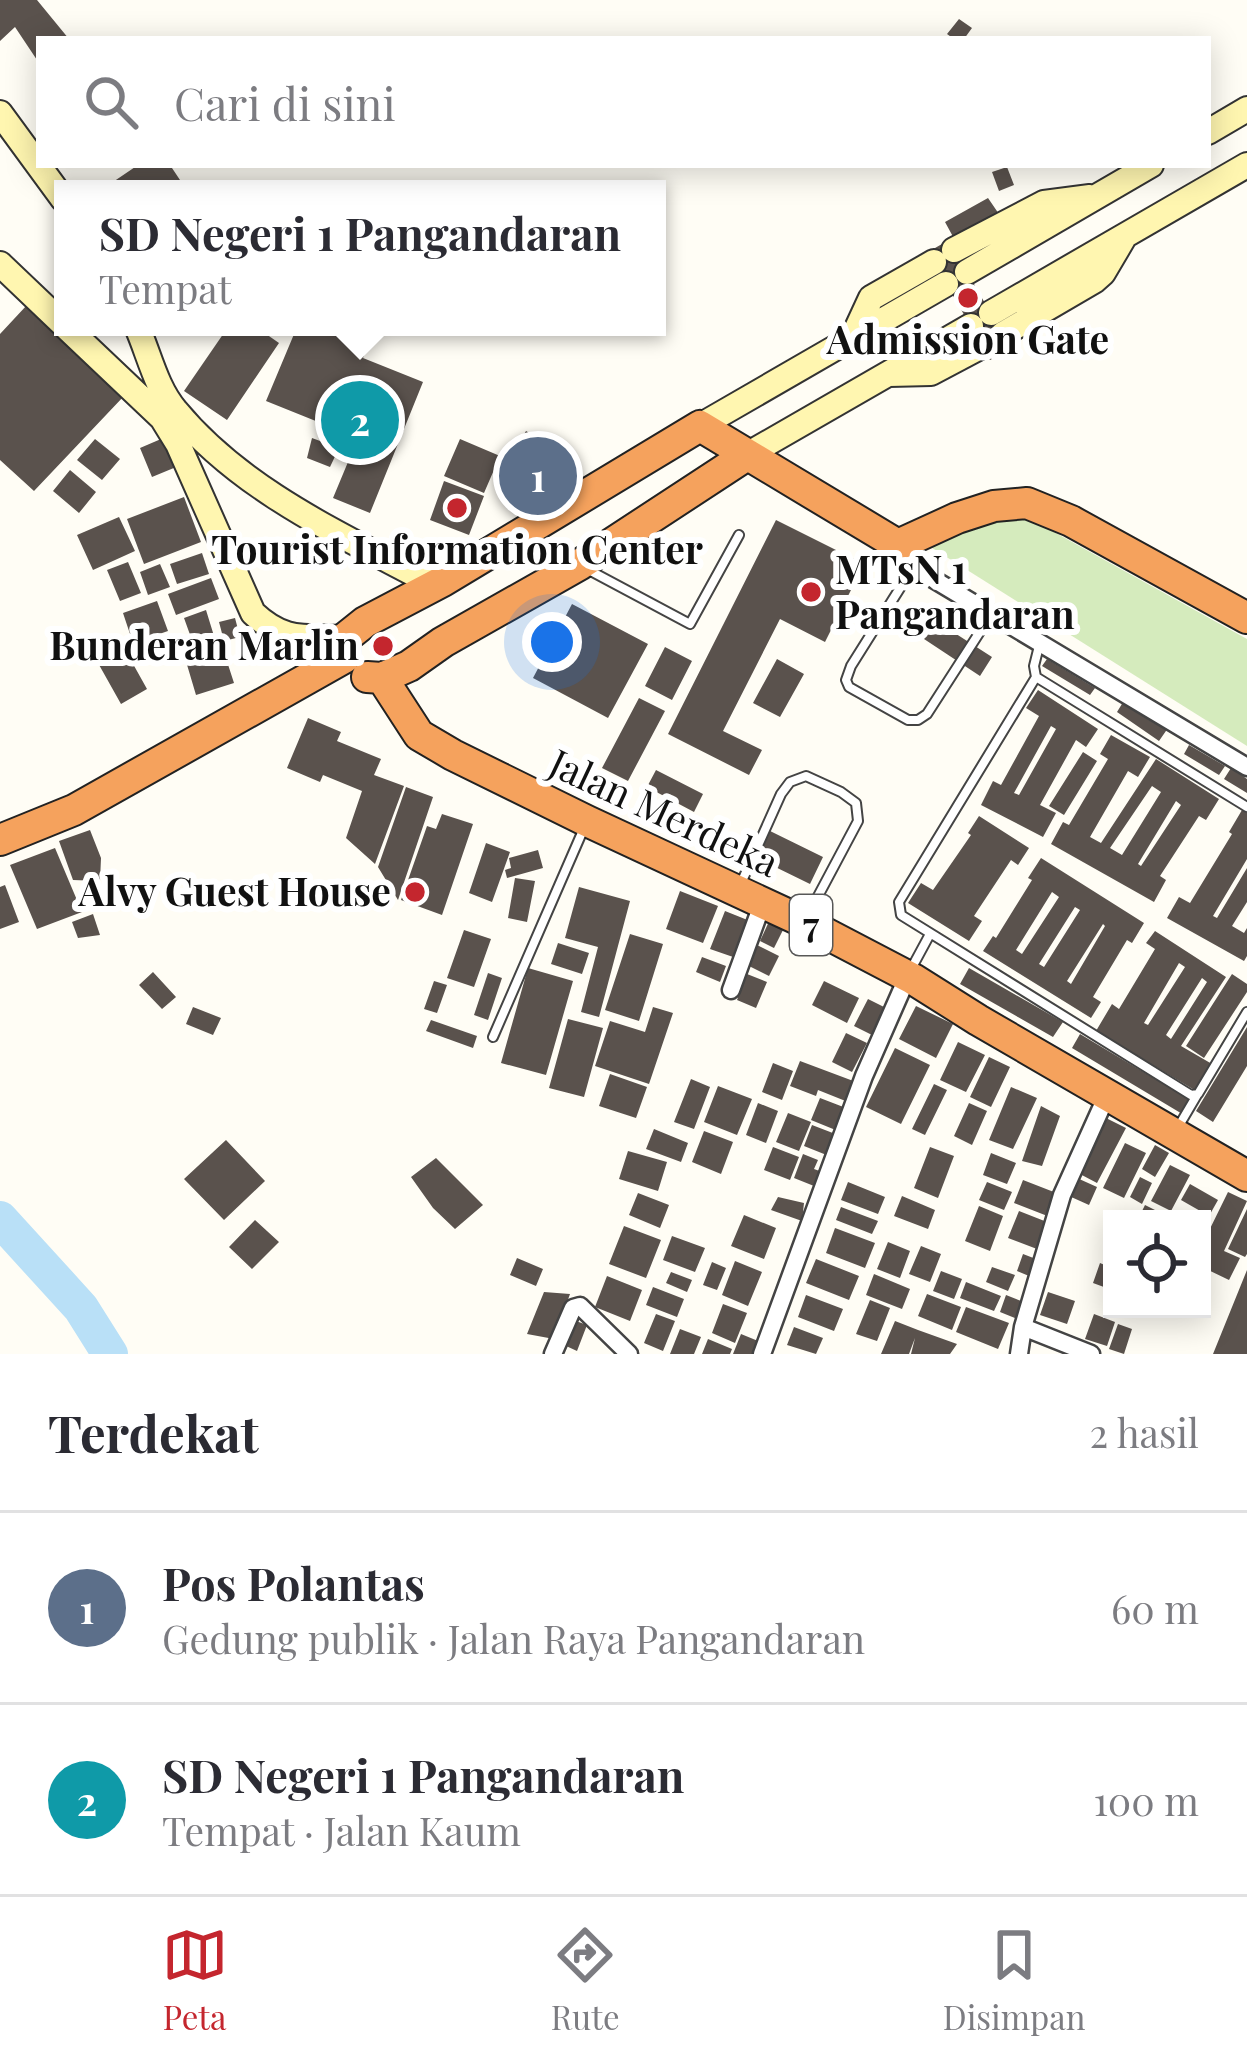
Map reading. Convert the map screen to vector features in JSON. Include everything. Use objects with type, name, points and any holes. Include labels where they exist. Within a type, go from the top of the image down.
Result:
[{"type":"highway","points":[[0,840],[74,810],[345,648],[365,622],[700,426],[906,556],[957,518],[994,506],[1027,503],[1071,521],[1247,618]]},
{"type":"highway","points":[[382,678],[578,565],[747,455]]},
{"type":"highway","name":"7","points":[[345,648],[353,670],[382,678]]},
{"type":"highway","name":"Jalan Merdeka","points":[[382,678],[418,735],[913,979],[1247,1176]]},
{"type":"street","points":[[1211,130],[1247,109]]},
{"type":"street","points":[[4,128],[36,167]]},
{"type":"street","points":[[747,455],[886,374],[931,373],[986,330],[1094,281],[1124,237],[1247,165]]},
{"type":"street","points":[[700,426],[852,339],[871,298],[950,267],[1049,201],[1098,196],[1146,168]]},
{"type":"street","points":[[0,264],[54,316]]},
{"type":"street","points":[[76,336],[162,418],[253,613],[284,635],[345,648]]},
{"type":"street","points":[[140,336],[173,408],[228,462],[290,508],[435,585]]},
{"type":"street","points":[[906,556],[1247,767]]},
{"type":"street","points":[[731,989],[750,896]]},
{"type":"street","points":[[762,1354],[863,1076],[907,978]]},
{"type":"street","points":[[1018,1354],[1062,1196],[1108,1094]]},
{"type":"street","points":[[553,1354],[568,1315],[580,1306],[628,1354]]},
{"type":"street","points":[[1023,1327],[1091,1354]]},
{"type":"lane","points":[[578,565],[690,624],[739,535]]},
{"type":"lane","points":[[906,556],[851,666],[846,680],[849,687],[908,720],[918,720],[928,714],[993,612]]},
{"type":"lane","points":[[1040,640],[1036,677],[899,902],[902,915],[1192,1095],[1198,1094]]},
{"type":"lane","points":[[1036,677],[1247,807]]},
{"type":"lane","points":[[750,896],[781,794],[790,782],[806,776],[841,792],[856,803],[858,821],[804,922]]},
{"type":"lane","points":[[493,1037],[587,821]]},
{"type":"lane","points":[[907,978],[930,934]]},
{"type":"lane","points":[[1175,1133],[1247,1012]]},
{"type":"green space","points":[[1004,516],[1036,522],[1247,639],[1247,746],[929,546]]},
{"type":"building","points":[[0,0],[37,0],[67,36],[36,36],[36,58],[15,27],[0,41]]},
{"type":"building","points":[[959,19],[972,28],[966,36],[947,34]]},
{"type":"building","points":[[134,168],[172,168],[180,180],[116,180]]},
{"type":"building","points":[[1007,168],[1014,185],[999,191],[992,172]]},
{"type":"building","points":[[988,198],[1001,217],[957,244],[945,222]]},
{"type":"building","name":"Admission Gate","points":[[949,240],[1011,349],[990,360],[928,252]]},
{"type":"building","points":[[27,305],[54,330],[54,336],[60,336],[124,396],[34,491],[0,460],[0,334]]},
{"type":"building","points":[[222,336],[269,336],[279,343],[227,420],[184,391]]},
{"type":"building","points":[[293,336],[372,336],[363,358],[423,382],[370,513],[333,498],[358,438],[266,401]]},
{"type":"building","points":[[526,431],[575,460],[560,485],[511,457]]},
{"type":"building","points":[[168,436],[181,465],[152,477],[140,448]]},
{"type":"building","points":[[312,438],[339,448],[330,467],[307,458]]},
{"type":"building","points":[[95,439],[120,459],[102,480],[77,460]]},
{"type":"building","points":[[460,439],[500,456],[484,493],[444,476]]},
{"type":"building","points":[[70,470],[96,492],[79,513],[53,491]]},
{"type":"building","name":"Tourist Information Center","points":[[444,481],[484,496],[469,535],[430,520]]},
{"type":"building","points":[[184,497],[201,542],[144,564],[127,519]]},
{"type":"building","points":[[119,517],[135,551],[93,570],[77,535]]},
{"type":"building","name":"MTsN 1 Pangandaran","points":[[776,520],[864,564],[825,642],[780,619],[723,731],[762,750],[749,775],[668,734]]},
{"type":"building","points":[[202,553],[209,574],[177,584],[170,564]]},
{"type":"building","points":[[128,562],[141,593],[120,601],[107,570]]},
{"type":"building","points":[[160,564],[170,587],[148,595],[140,572]]},
{"type":"building","points":[[211,578],[219,599],[176,615],[168,594]]},
{"type":"building","points":[[157,601],[168,631],[133,643],[123,613]]},
{"type":"building","points":[[572,604],[648,644],[608,718],[533,678]]},
{"type":"building","points":[[206,610],[214,636],[193,643],[184,618]]},
{"type":"building","points":[[939,610],[956,621],[950,630],[992,657],[980,676],[921,637]]},
{"type":"building","points":[[235,618],[240,637],[224,641],[219,622]]},
{"type":"building","points":[[123,646],[147,689],[121,704],[98,663]]},
{"type":"building","points":[[222,646],[234,683],[196,695],[185,658]]},
{"type":"building","points":[[665,647],[692,661],[672,700],[645,686]]},
{"type":"building","points":[[777,659],[804,674],[780,717],[753,703]]},
{"type":"building","points":[[1047,659],[1095,688],[1090,695],[1042,666]]},
{"type":"building","points":[[1038,690],[1098,729],[1086,747],[1076,740],[1040,805],[1056,813],[1043,837],[981,805],[993,781],[1001,785],[1039,716],[1026,708]],"holes":[[[1051,726],[1056,729],[1019,795],[1014,793]]]},
{"type":"building","points":[[639,698],[665,711],[628,781],[602,768]]},
{"type":"building","points":[[1125,699],[1168,728],[1159,741],[1117,712]]},
{"type":"building","points":[[308,718],[341,732],[337,741],[381,759],[374,775],[404,786],[375,864],[346,838],[362,791],[323,775],[320,782],[287,768]]},
{"type":"building","points":[[1111,735],[1150,757],[1138,777],[1128,771],[1090,837],[1101,843],[1156,759],[1219,799],[1206,820],[1199,816],[1160,876],[1166,880],[1154,902],[1051,844],[1063,822],[1069,825],[1108,759],[1100,754]],"holes":[[[1152,786],[1161,792],[1122,855],[1110,848]],[[1176,801],[1181,805],[1141,866],[1138,864]]]},
{"type":"building","points":[[1189,745],[1225,766],[1219,775],[1184,754]]},
{"type":"building","points":[[1083,752],[1097,761],[1064,815],[1049,806]]},
{"type":"building","points":[[1231,768],[1247,779],[1247,793],[1224,779]]},
{"type":"building","points":[[656,770],[703,794],[694,812],[647,787]]},
{"type":"building","points":[[406,787],[433,797],[398,900],[378,867]]},
{"type":"building","points":[[1242,810],[1247,813],[1247,859],[1213,916],[1217,918],[1247,868],[1247,902],[1232,926],[1244,933],[1247,928],[1244,961],[1167,918],[1179,897],[1190,903]]},
{"type":"building","points":[[442,814],[473,824],[442,915],[401,900],[427,826],[436,829]]},
{"type":"building","points":[[979,816],[1029,848],[1018,865],[1011,860],[974,916],[982,921],[969,941],[908,903],[921,883],[933,890]]},
{"type":"building","points":[[90,830],[101,858],[100,881],[73,880],[59,841]]},
{"type":"building","points":[[768,830],[823,857],[810,884],[755,857]]},
{"type":"building","points":[[486,843],[510,852],[492,902],[469,893]]},
{"type":"building","points":[[55,848],[82,912],[37,929],[10,865]]},
{"type":"building","points":[[538,850],[543,868],[507,878],[509,858]]},
{"type":"building","points":[[1041,858],[1144,923],[1132,943],[1127,940],[1093,997],[1101,1002],[1091,1018],[983,951],[1032,880],[1028,878]],"holes":[[[1052,892],[1059,897],[1022,954],[1016,950]],[[1075,907],[1080,910],[1044,967],[1039,964]],[[1103,924],[1071,984],[1067,981]]]},
{"type":"building","points":[[515,878],[535,881],[527,922],[508,918]]},
{"type":"building","points":[[5,885],[19,922],[0,929],[0,887]]},
{"type":"building","points":[[579,887],[630,901],[599,1017],[581,1012],[598,947],[565,938]]},
{"type":"building","points":[[680,891],[718,906],[703,943],[666,929]]},
{"type":"building","points":[[725,911],[750,921],[736,958],[710,949]]},
{"type":"building","points":[[93,914],[100,935],[78,938],[72,922]]},
{"type":"building","points":[[771,917],[786,924],[774,948],[760,941]]},
{"type":"building","points":[[464,930],[491,939],[474,987],[447,978]]},
{"type":"building","points":[[1155,931],[1226,977],[1181,1046],[1212,1064],[1196,1091],[1096,1031],[1112,1004],[1119,1009],[1155,949],[1146,943]],"holes":[[[1179,963],[1185,967],[1148,1025],[1144,1023]],[[1202,978],[1207,982],[1171,1039],[1166,1035]]]},
{"type":"building","points":[[630,934],[663,944],[639,1021],[605,1010]]},
{"type":"building","points":[[558,943],[589,953],[582,974],[551,964]]},
{"type":"building","points":[[757,945],[779,956],[769,976],[747,965]]},
{"type":"building","points":[[702,957],[726,966],[720,982],[696,972]]},
{"type":"building","points":[[528,968],[573,981],[546,1075],[501,1063]]},
{"type":"building","points":[[969,968],[1063,1022],[1053,1037],[960,984]]},
{"type":"building","points":[[153,972],[176,997],[162,1009],[139,985]]},
{"type":"building","points":[[488,973],[502,978],[488,1020],[474,1015]]},
{"type":"building","points":[[747,974],[767,982],[756,1008],[737,1000]]},
{"type":"building","points":[[1232,974],[1247,984],[1247,992],[1204,1058],[1186,1046]]},
{"type":"building","points":[[434,981],[447,985],[437,1013],[424,1009]]},
{"type":"building","points":[[824,981],[859,998],[847,1023],[812,1005]]},
{"type":"building","points":[[868,999],[886,1008],[872,1035],[854,1026]]},
{"type":"building","points":[[916,1006],[953,1024],[936,1058],[899,1039]]},
{"type":"building","points":[[193,1007],[221,1018],[213,1035],[186,1024]]},
{"type":"building","points":[[653,1007],[673,1013],[649,1084],[595,1066],[610,1021],[645,1032]]},
{"type":"building","points":[[568,1019],[603,1028],[584,1097],[549,1088]]},
{"type":"building","points":[[431,1020],[477,1036],[473,1048],[426,1031]]},
{"type":"building","points":[[1247,1027],[1247,1066],[1213,1122],[1196,1111]]},
{"type":"building","points":[[846,1033],[867,1043],[852,1072],[832,1062]]},
{"type":"building","points":[[1080,1034],[1192,1101],[1184,1115],[1072,1048]]},
{"type":"building","points":[[958,1042],[985,1055],[966,1092],[940,1080]]},
{"type":"building","points":[[895,1048],[930,1065],[901,1124],[866,1107]]},
{"type":"building","points":[[989,1057],[1010,1067],[991,1107],[970,1097]]},
{"type":"building","points":[[800,1061],[856,1082],[848,1102],[790,1086]]},
{"type":"building","points":[[773,1063],[793,1071],[782,1100],[762,1092]]},
{"type":"building","points":[[610,1074],[647,1087],[636,1118],[599,1106]]},
{"type":"building","points":[[691,1079],[710,1087],[694,1129],[674,1122]]},
{"type":"building","points":[[934,1084],[947,1090],[925,1135],[912,1129]]},
{"type":"building","points":[[718,1086],[752,1099],[737,1135],[704,1122]]},
{"type":"building","points":[[1011,1087],[1037,1098],[1013,1149],[989,1140]]},
{"type":"building","points":[[820,1098],[846,1108],[838,1131],[811,1120]]},
{"type":"building","points":[[758,1103],[778,1111],[766,1143],[746,1135]]},
{"type":"building","points":[[969,1103],[987,1111],[972,1145],[954,1136]]},
{"type":"building","points":[[1041,1106],[1060,1116],[1042,1166],[1022,1161]]},
{"type":"building","points":[[788,1113],[811,1122],[799,1151],[776,1142]]},
{"type":"building","points":[[1106,1118],[1126,1128],[1097,1183],[1078,1173]]},
{"type":"building","points":[[812,1125],[838,1135],[829,1156],[804,1146]]},
{"type":"building","points":[[654,1129],[688,1143],[681,1162],[646,1149]]},
{"type":"building","points":[[704,1131],[733,1142],[721,1174],[692,1162]]},
{"type":"building","points":[[226,1140],[265,1181],[224,1220],[184,1179]]},
{"type":"building","points":[[1125,1143],[1146,1153],[1124,1198],[1103,1188]]},
{"type":"building","points":[[1155,1145],[1169,1153],[1155,1177],[1142,1169]]},
{"type":"building","points":[[773,1147],[799,1157],[790,1180],[764,1170]]},
{"type":"building","points":[[930,1147],[954,1156],[938,1198],[914,1188]]},
{"type":"building","points":[[628,1151],[667,1162],[658,1191],[619,1179]]},
{"type":"building","points":[[991,1153],[1016,1163],[1007,1184],[983,1175]]},
{"type":"building","points":[[803,1154],[818,1160],[814,1169],[825,1173],[819,1188],[794,1178]]},
{"type":"building","points":[[436,1158],[483,1205],[455,1229],[411,1177]]},
{"type":"building","points":[[1170,1165],[1190,1175],[1172,1210],[1151,1201]]},
{"type":"building","points":[[1140,1177],[1152,1183],[1142,1204],[1130,1197]]},
{"type":"building","points":[[1077,1178],[1097,1187],[1089,1205],[1069,1196]]},
{"type":"building","points":[[1023,1180],[1059,1194],[1050,1217],[1014,1203]]},
{"type":"building","points":[[848,1182],[885,1197],[878,1214],[841,1200]]},
{"type":"building","points":[[987,1182],[1012,1192],[1004,1210],[979,1200]]},
{"type":"building","points":[[1190,1184],[1218,1200],[1211,1212],[1181,1200]]},
{"type":"building","points":[[1228,1192],[1247,1201],[1224,1251],[1240,1258],[1229,1280],[1211,1271],[1211,1227]]},
{"type":"building","points":[[638,1193],[669,1205],[660,1228],[629,1215]]},
{"type":"building","points":[[902,1196],[935,1210],[928,1229],[894,1216]]},
{"type":"building","points":[[778,1197],[804,1203],[802,1221],[771,1210]]},
{"type":"building","points":[[979,1206],[1003,1216],[990,1251],[965,1241]]},
{"type":"building","points":[[841,1207],[878,1221],[872,1234],[836,1220]]},
{"type":"building","points":[[1247,1209],[1247,1254],[1245,1257],[1228,1249]]},
{"type":"building","points":[[1019,1211],[1047,1222],[1037,1249],[1008,1238]]},
{"type":"building","points":[[744,1215],[776,1228],[764,1259],[731,1246]]},
{"type":"building","points":[[255,1220],[279,1242],[252,1269],[229,1247]]},
{"type":"building","points":[[624,1226],[661,1240],[646,1278],[609,1264]]},
{"type":"building","points":[[835,1228],[875,1243],[865,1268],[826,1253]]},
{"type":"building","points":[[672,1236],[705,1248],[695,1272],[663,1260]]},
{"type":"building","points":[[888,1242],[910,1251],[900,1278],[877,1269]]},
{"type":"building","points":[[921,1246],[941,1254],[930,1282],[909,1274]]},
{"type":"building","points":[[1023,1254],[1036,1259],[1029,1276],[1017,1271]]},
{"type":"building","points":[[517,1258],[543,1269],[536,1286],[510,1275]]},
{"type":"building","points":[[816,1259],[859,1276],[849,1300],[806,1283]]},
{"type":"building","points":[[735,1261],[762,1272],[748,1306],[722,1295]]},
{"type":"building","points":[[712,1262],[726,1268],[717,1290],[703,1285]]},
{"type":"building","points":[[1100,1263],[1103,1264],[1103,1287],[1093,1283]]},
{"type":"building","points":[[992,1267],[1015,1275],[1008,1291],[986,1282]]},
{"type":"building","points":[[1247,1270],[1247,1354],[1213,1354]]},
{"type":"building","points":[[941,1271],[962,1279],[954,1299],[933,1291]]},
{"type":"building","points":[[671,1272],[692,1280],[687,1292],[666,1283]]},
{"type":"building","points":[[874,1274],[910,1289],[902,1309],[866,1295]]},
{"type":"building","points":[[607,1276],[642,1290],[630,1321],[595,1307]]},
{"type":"building","points":[[966,1282],[1001,1296],[994,1311],[960,1298]]},
{"type":"building","points":[[653,1287],[684,1299],[677,1317],[646,1305]]},
{"type":"building","points":[[544,1292],[570,1294],[554,1339],[527,1334]]},
{"type":"building","points":[[1048,1292],[1075,1301],[1067,1324],[1040,1315]]},
{"type":"building","points":[[927,1294],[961,1307],[952,1330],[918,1316]]},
{"type":"building","points":[[806,1295],[843,1309],[834,1331],[798,1317]]},
{"type":"building","points":[[1006,1295],[1026,1303],[1020,1320],[1000,1312]]},
{"type":"building","points":[[870,1300],[890,1308],[877,1341],[856,1334]]},
{"type":"building","points":[[723,1304],[747,1313],[735,1343],[712,1333]]},
{"type":"building","points":[[966,1307],[1009,1323],[998,1349],[956,1332]]},
{"type":"building","points":[[656,1314],[675,1321],[663,1351],[644,1343]]},
{"type":"building","points":[[1094,1314],[1115,1322],[1107,1346],[1085,1339]]},
{"type":"building","points":[[576,1321],[587,1325],[577,1351],[564,1345]]},
{"type":"building","points":[[895,1321],[957,1344],[950,1354],[911,1354],[915,1338],[909,1354],[881,1354]]},
{"type":"building","points":[[1118,1324],[1132,1329],[1124,1354],[1109,1349]]},
{"type":"building","points":[[794,1327],[823,1338],[816,1354],[787,1345]]},
{"type":"building","points":[[680,1329],[701,1337],[694,1354],[670,1354]]},
{"type":"building","points":[[741,1334],[763,1343],[759,1354],[733,1354]]},
{"type":"building","points":[[708,1339],[732,1349],[730,1354],[702,1354]]},
{"type":"waterway","points":[[0,1219],[81,1308],[110,1354]]},
{"type":"place","name":"Admission Gate","points":[[968,298]]},
{"type":"place","name":"SD Negeri 1 Pangandaran","points":[[360,420]]},
{"type":"place","name":"Pos Polantas","points":[[538,476]]},
{"type":"place","name":"Tourist Information Center","points":[[457,508]]},
{"type":"place","name":"MTsN 1 Pangandaran","points":[[811,592]]},
{"type":"place","name":"Bunderan Marlin","points":[[383,646]]},
{"type":"place","name":"Alvy Guest House","points":[[415,892]]}]
